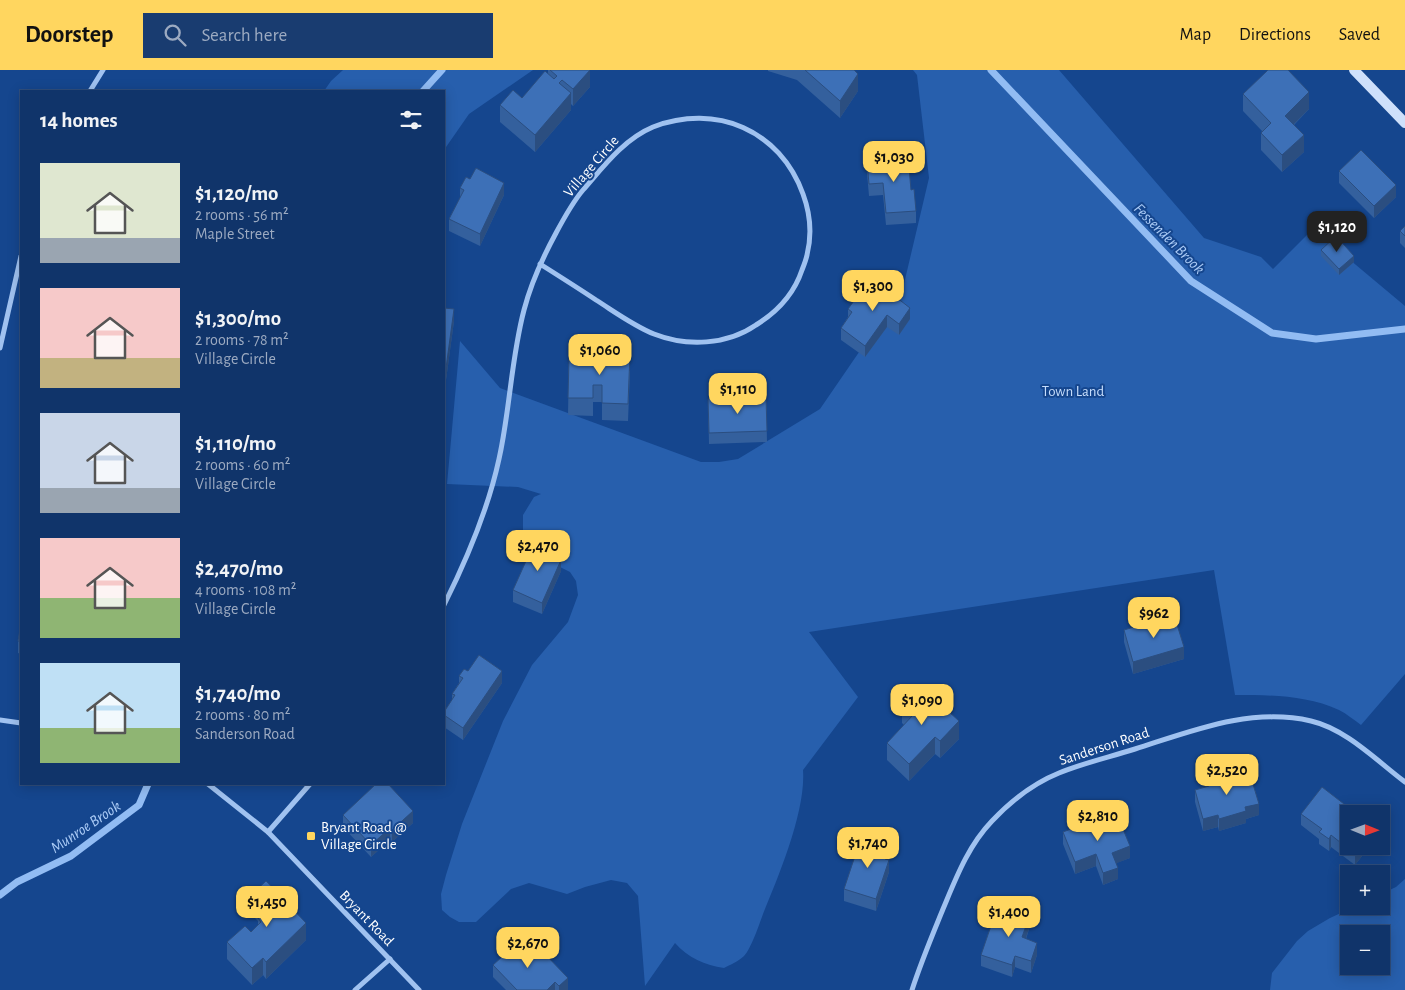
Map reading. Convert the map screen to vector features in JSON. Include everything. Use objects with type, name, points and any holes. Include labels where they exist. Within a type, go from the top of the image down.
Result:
[{"type":"main road","points":[[1354,70],[1405,123]]},
{"type":"street","points":[[91,90],[103,70]]},
{"type":"street","name":"Village Circle","points":[[445,604],[474,539],[499,461],[524,309],[540,264],[581,193],[613,157],[630,141],[650,128],[672,121],[697,118],[722,120],[746,128],[767,142],[785,159],[798,180],[807,204],[810,229],[808,254],[800,277],[787,299],[769,317],[748,331],[725,339],[700,342],[677,341],[654,334],[627,320],[540,264]]},
{"type":"street","points":[[0,348],[20,260]]},
{"type":"street","name":"Sanderson Road","points":[[912,990],[920,965],[961,866],[975,842],[991,822],[1012,802],[1034,786],[1059,773],[1211,725],[1252,718],[1285,716],[1313,721],[1344,735],[1405,782]]},
{"type":"street","points":[[0,720],[20,723]]},
{"type":"street","name":"Bryant Road","points":[[209,785],[268,832],[419,990]]},
{"type":"street","points":[[268,832],[309,785]]},
{"type":"street","points":[[355,990],[390,959]]},
{"type":"green space","points":[[343,70],[533,70],[469,114],[445,149],[445,90],[325,90]]},
{"type":"green space","name":"Town Land","points":[[913,70],[1059,70],[1204,238],[1261,257],[1273,269],[1313,229],[1405,306],[1405,674],[1361,725],[1339,710],[1314,701],[1275,696],[1235,695],[1214,570],[809,632],[858,697],[803,770],[800,804],[790,843],[755,936],[747,953],[742,958],[724,968],[717,967],[691,957],[675,943],[645,986],[638,896],[627,883],[611,880],[567,894],[529,883],[511,889],[476,922],[459,922],[442,910],[441,894],[462,824],[503,721],[532,665],[568,622],[578,595],[576,581],[570,572],[558,566],[523,541],[523,515],[534,497],[541,494],[518,487],[447,484],[460,341],[500,388],[701,462],[738,459],[820,409],[903,288],[929,178],[917,75]]},
{"type":"green space","points":[[1405,879],[1405,990],[1270,990],[1272,973],[1297,941],[1308,931],[1340,913],[1340,915],[1390,915],[1390,890]]},
{"type":"building","points":[[550,70],[590,70],[573,89],[562,80],[559,83],[571,93],[535,135],[500,105],[513,90],[522,98],[545,71],[554,79],[557,76]]},
{"type":"building","points":[[805,70],[854,70],[858,74],[840,101]]},
{"type":"building","points":[[1268,70],[1288,70],[1309,92],[1285,116],[1304,135],[1282,155],[1261,133],[1271,123],[1243,94]]},
{"type":"building","points":[[1361,150],[1396,185],[1374,206],[1339,171]]},
{"type":"building","points":[[908,157],[911,190],[914,189],[916,211],[886,213],[883,183],[869,184],[867,161]]},
{"type":"building","points":[[476,168],[504,183],[480,234],[449,219],[464,190],[460,188],[466,177],[470,179]]},
{"type":"building","points":[[1405,226],[1405,236],[1400,231]]},
{"type":"building","points":[[1336,236],[1354,256],[1339,269],[1321,250]]},
{"type":"building","points":[[874,280],[910,308],[899,324],[887,315],[865,346],[841,328],[852,312],[848,309],[864,287],[867,289]]},
{"type":"building","points":[[445,308],[454,309],[445,368]]},
{"type":"building","points":[[573,352],[630,353],[628,404],[602,403],[602,385],[593,385],[593,398],[568,398],[569,358],[573,358]]},
{"type":"building","points":[[766,397],[767,431],[709,433],[708,399]]},
{"type":"building","points":[[535,541],[554,549],[561,560],[542,603],[513,590]]},
{"type":"building","points":[[1174,615],[1184,647],[1133,662],[1124,630]]},
{"type":"building","points":[[479,655],[502,671],[463,728],[445,716],[445,710],[455,695],[452,694],[463,678],[459,676],[464,669],[468,671]]},
{"type":"building","points":[[918,689],[933,703],[936,700],[959,721],[940,741],[935,737],[909,764],[887,743],[913,715],[902,706]]},
{"type":"building","points":[[1249,771],[1259,804],[1245,807],[1246,811],[1219,819],[1218,815],[1203,819],[1195,790],[1209,786],[1208,783]]},
{"type":"building","points":[[375,785],[389,785],[413,811],[392,830],[390,828],[371,845],[343,815]]},
{"type":"building","points":[[1322,787],[1345,805],[1340,805],[1340,842],[1331,835],[1329,839],[1319,832],[1322,829],[1301,814]]},
{"type":"building","points":[[1118,817],[1130,846],[1112,853],[1118,868],[1103,873],[1096,854],[1075,862],[1063,832],[1100,818],[1102,823]]},
{"type":"building","points":[[861,838],[889,847],[885,859],[889,860],[876,899],[844,889]]},
{"type":"building","points":[[266,881],[306,923],[266,962],[263,958],[252,968],[227,942],[245,926],[251,932],[261,922],[258,918],[265,911],[250,896]]},
{"type":"building","points":[[1004,905],[1030,915],[1022,937],[1037,943],[1031,961],[1015,956],[1012,965],[981,955],[994,917],[999,918]]},
{"type":"building","points":[[515,940],[527,952],[531,949],[539,958],[544,953],[568,978],[559,986],[555,982],[547,990],[517,990],[493,965],[503,956],[501,953]]},
{"type":"waterway","name":"Munroe Brook","points":[[424,90],[442,70]]},
{"type":"waterway","name":"Fessenden Brook","points":[[991,70],[1191,281],[1272,333],[1316,339],[1405,329]]},
{"type":"waterway","name":"Munroe Brook","points":[[0,895],[17,882],[71,856],[139,805],[148,785]]},
{"type":"place","name":"Bryant Road @ Village Circle","points":[[311,836]]}]
